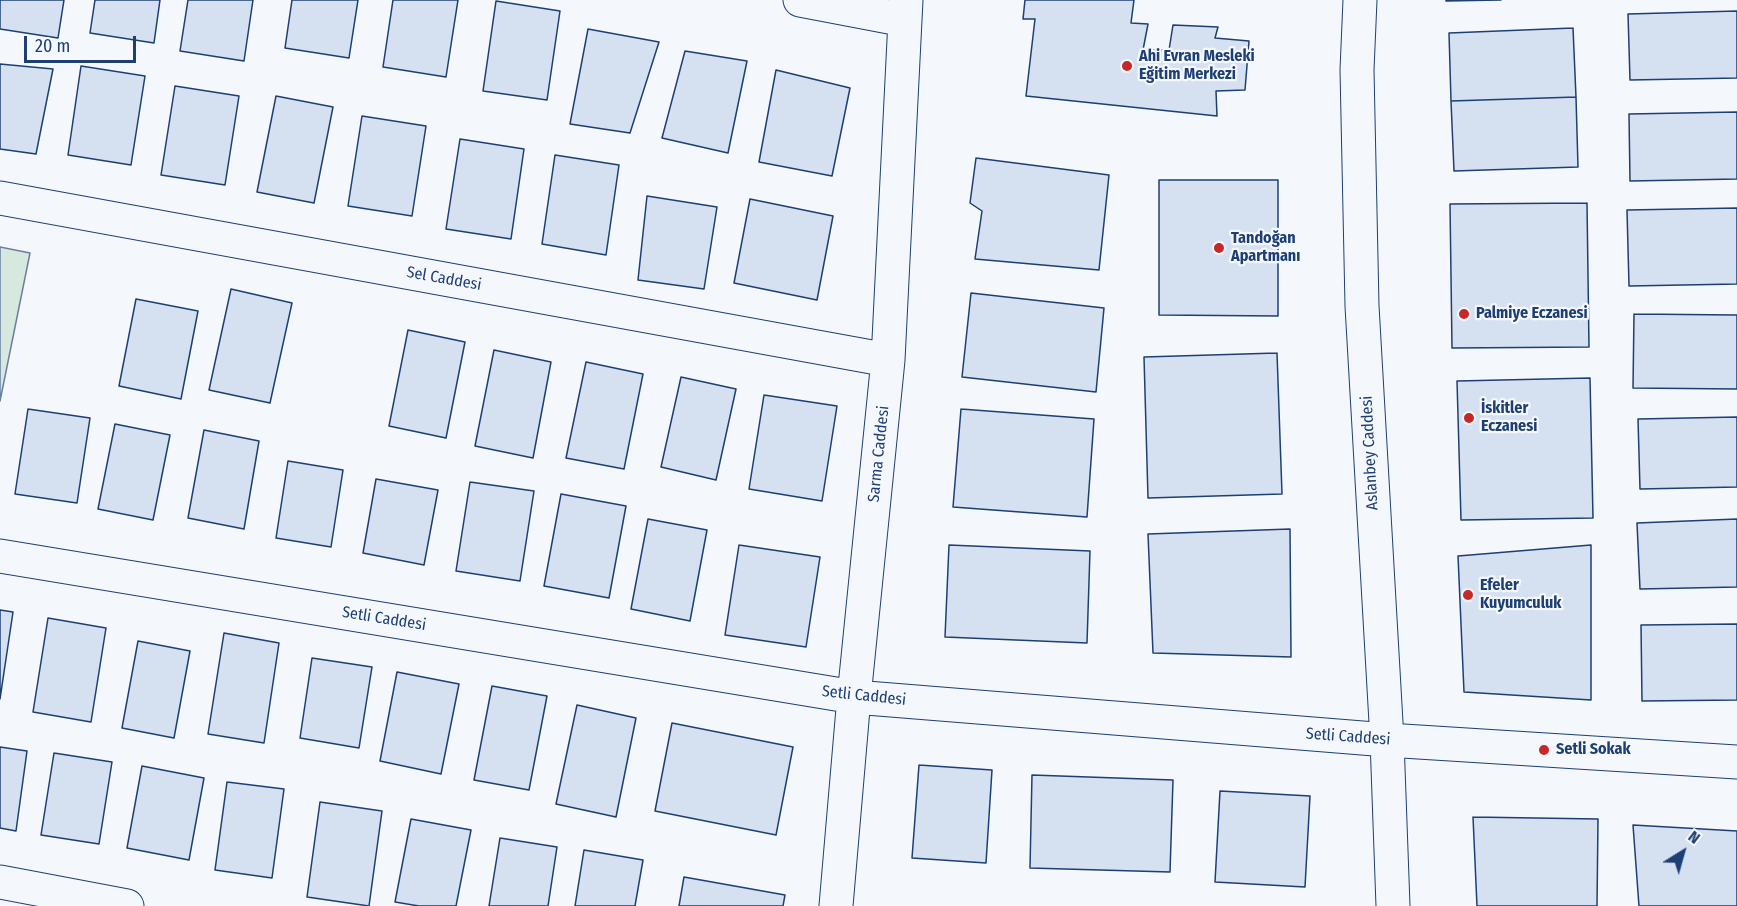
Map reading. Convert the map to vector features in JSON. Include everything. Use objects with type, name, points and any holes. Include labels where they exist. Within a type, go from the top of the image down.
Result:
[{"type":"street","points":[[800,0],[905,10]]},
{"type":"street","name":"Aslanbey Caddesi","points":[[1360,0],[1357,70],[1362,306],[1387,740],[1393,906]]},
{"type":"street","name":"Sarma Caddesi","points":[[836,906],[854,697],[888,360],[905,10]]},
{"type":"street","name":"Sel Caddesi","points":[[0,198],[888,360]]},
{"type":"street","name":"Setli Caddesi","points":[[0,556],[854,697],[1387,740],[1737,762]]},
{"type":"street","points":[[0,882],[127,906]]},
{"type":"shaded area","points":[[0,247],[30,253],[0,401]]},
{"type":"building","points":[[0,0],[64,0],[58,38],[0,29]]},
{"type":"building","points":[[95,0],[160,0],[154,43],[90,33]]},
{"type":"building","points":[[188,0],[253,0],[244,61],[180,51]]},
{"type":"building","points":[[292,0],[358,0],[349,58],[285,48]]},
{"type":"building","points":[[393,0],[458,0],[446,77],[383,67]]},
{"type":"building","points":[[1025,0],[1134,0],[1131,23],[1148,24],[1143,50],[1169,50],[1173,25],[1218,27],[1215,38],[1249,41],[1245,90],[1216,91],[1217,116],[1026,96],[1035,19],[1023,19]]},
{"type":"building","points":[[1446,0],[1501,0],[1446,1]]},
{"type":"building","points":[[496,1],[560,11],[547,100],[483,91]]},
{"type":"building","points":[[1737,11],[1737,78],[1630,80],[1628,14]]},
{"type":"building","points":[[1573,28],[1576,97],[1451,101],[1449,33]]},
{"type":"building","points":[[588,29],[659,42],[630,133],[570,124]]},
{"type":"building","points":[[685,51],[747,61],[728,153],[662,138]]},
{"type":"building","points":[[0,64],[53,69],[36,154],[0,149]]},
{"type":"building","points":[[81,66],[145,76],[131,165],[68,155]]},
{"type":"building","points":[[776,70],[850,88],[832,176],[759,162]]},
{"type":"building","points":[[175,86],[239,96],[225,185],[161,175]]},
{"type":"building","points":[[276,96],[333,107],[314,203],[257,192]]},
{"type":"building","points":[[1576,97],[1578,167],[1454,171],[1451,101]]},
{"type":"building","points":[[1737,112],[1737,179],[1630,181],[1629,114]]},
{"type":"building","points":[[362,116],[426,126],[412,216],[348,206]]},
{"type":"building","points":[[460,139],[524,149],[511,239],[446,229]]},
{"type":"building","points":[[555,155],[619,165],[606,255],[542,244]]},
{"type":"building","points":[[976,158],[1109,175],[1099,270],[975,259],[982,211],[970,203]]},
{"type":"building","name":"Tandoğan Apartmanı","points":[[1159,180],[1278,180],[1278,316],[1159,315]]},
{"type":"building","points":[[647,196],[717,207],[704,289],[638,280]]},
{"type":"building","points":[[750,199],[833,216],[817,300],[734,283]]},
{"type":"building","points":[[1587,203],[1589,347],[1452,348],[1450,204]]},
{"type":"building","points":[[1737,208],[1737,284],[1629,286],[1627,210]]},
{"type":"building","points":[[231,289],[292,303],[270,403],[209,390]]},
{"type":"building","points":[[971,293],[1104,308],[1096,392],[962,377]]},
{"type":"building","points":[[136,299],[198,311],[181,399],[119,386]]},
{"type":"building","points":[[1634,314],[1737,315],[1737,389],[1633,388]]},
{"type":"building","points":[[408,330],[465,342],[446,438],[389,426]]},
{"type":"building","points":[[494,350],[551,362],[533,458],[475,446]]},
{"type":"building","points":[[1277,353],[1282,494],[1148,498],[1144,357]]},
{"type":"building","points":[[586,362],[643,374],[624,469],[566,458]]},
{"type":"building","points":[[681,377],[736,389],[716,480],[661,467]]},
{"type":"building","points":[[1590,378],[1593,518],[1461,520],[1457,381]]},
{"type":"building","points":[[764,395],[837,406],[822,501],[749,489]]},
{"type":"building","points":[[28,409],[90,418],[77,503],[15,494]]},
{"type":"building","points":[[961,409],[1094,419],[1087,517],[953,507]]},
{"type":"building","points":[[1737,417],[1737,487],[1640,489],[1638,419]]},
{"type":"building","points":[[115,424],[170,435],[153,520],[98,509]]},
{"type":"building","points":[[204,430],[259,441],[244,529],[188,518]]},
{"type":"building","points":[[288,461],[343,470],[331,547],[276,538]]},
{"type":"building","points":[[376,479],[438,490],[424,565],[363,553]]},
{"type":"building","points":[[470,482],[534,491],[520,581],[456,571]]},
{"type":"building","points":[[561,494],[626,506],[609,598],[544,586]]},
{"type":"building","points":[[648,519],[707,530],[690,621],[631,609]]},
{"type":"building","points":[[1737,519],[1737,587],[1640,589],[1637,523]]},
{"type":"building","points":[[1290,529],[1291,657],[1153,653],[1148,534]]},
{"type":"building","points":[[739,545],[820,557],[806,647],[725,635]]},
{"type":"building","points":[[949,545],[1090,551],[1087,643],[945,637]]},
{"type":"building","points":[[1591,545],[1591,700],[1464,692],[1458,556]]},
{"type":"building","points":[[0,610],[13,612],[0,699]]},
{"type":"building","points":[[48,618],[106,628],[91,722],[33,712]]},
{"type":"building","points":[[1737,624],[1737,700],[1642,701],[1641,625]]},
{"type":"building","points":[[224,633],[279,643],[264,743],[208,734]]},
{"type":"building","points":[[138,641],[190,651],[174,738],[122,728]]},
{"type":"building","points":[[312,658],[372,667],[359,748],[300,738]]},
{"type":"building","points":[[397,672],[459,684],[441,774],[380,761]]},
{"type":"building","points":[[492,686],[547,696],[529,790],[474,780]]},
{"type":"building","points":[[577,705],[636,718],[616,817],[556,804]]},
{"type":"building","points":[[672,723],[793,747],[776,835],[655,811]]},
{"type":"building","points":[[0,747],[27,751],[16,831],[0,828]]},
{"type":"building","points":[[54,753],[112,762],[99,844],[41,835]]},
{"type":"building","points":[[919,765],[992,770],[986,863],[912,858]]},
{"type":"building","points":[[142,766],[204,778],[189,860],[127,848]]},
{"type":"building","points":[[1032,775],[1173,780],[1170,872],[1030,868]]},
{"type":"building","points":[[227,782],[284,789],[272,878],[215,870]]},
{"type":"building","points":[[1220,791],[1310,796],[1305,887],[1215,882]]},
{"type":"building","points":[[320,802],[382,811],[369,906],[307,897]]},
{"type":"building","points":[[1473,817],[1598,819],[1597,906],[1477,906]]},
{"type":"building","points":[[411,819],[471,830],[456,906],[419,906],[395,902]]},
{"type":"building","points":[[1633,825],[1737,831],[1737,906],[1639,906]]},
{"type":"building","points":[[500,838],[557,847],[548,906],[489,906]]},
{"type":"building","points":[[584,850],[643,860],[635,906],[575,906]]},
{"type":"building","points":[[684,877],[785,895],[783,906],[679,906]]},
{"type":"place","name":"Ahi Evran Mesleki Eğitim Merkezi","points":[[1127,66]]},
{"type":"place","name":"Tandoğan Apartmanı","points":[[1219,248]]},
{"type":"place","name":"Palmiye Eczanesi","points":[[1464,314]]},
{"type":"place","name":"İskitler Eczanesi","points":[[1469,418]]},
{"type":"place","name":"Efeler Kuyumculuk","points":[[1468,595]]},
{"type":"place","name":"Setli Sokak","points":[[1544,750]]}]
